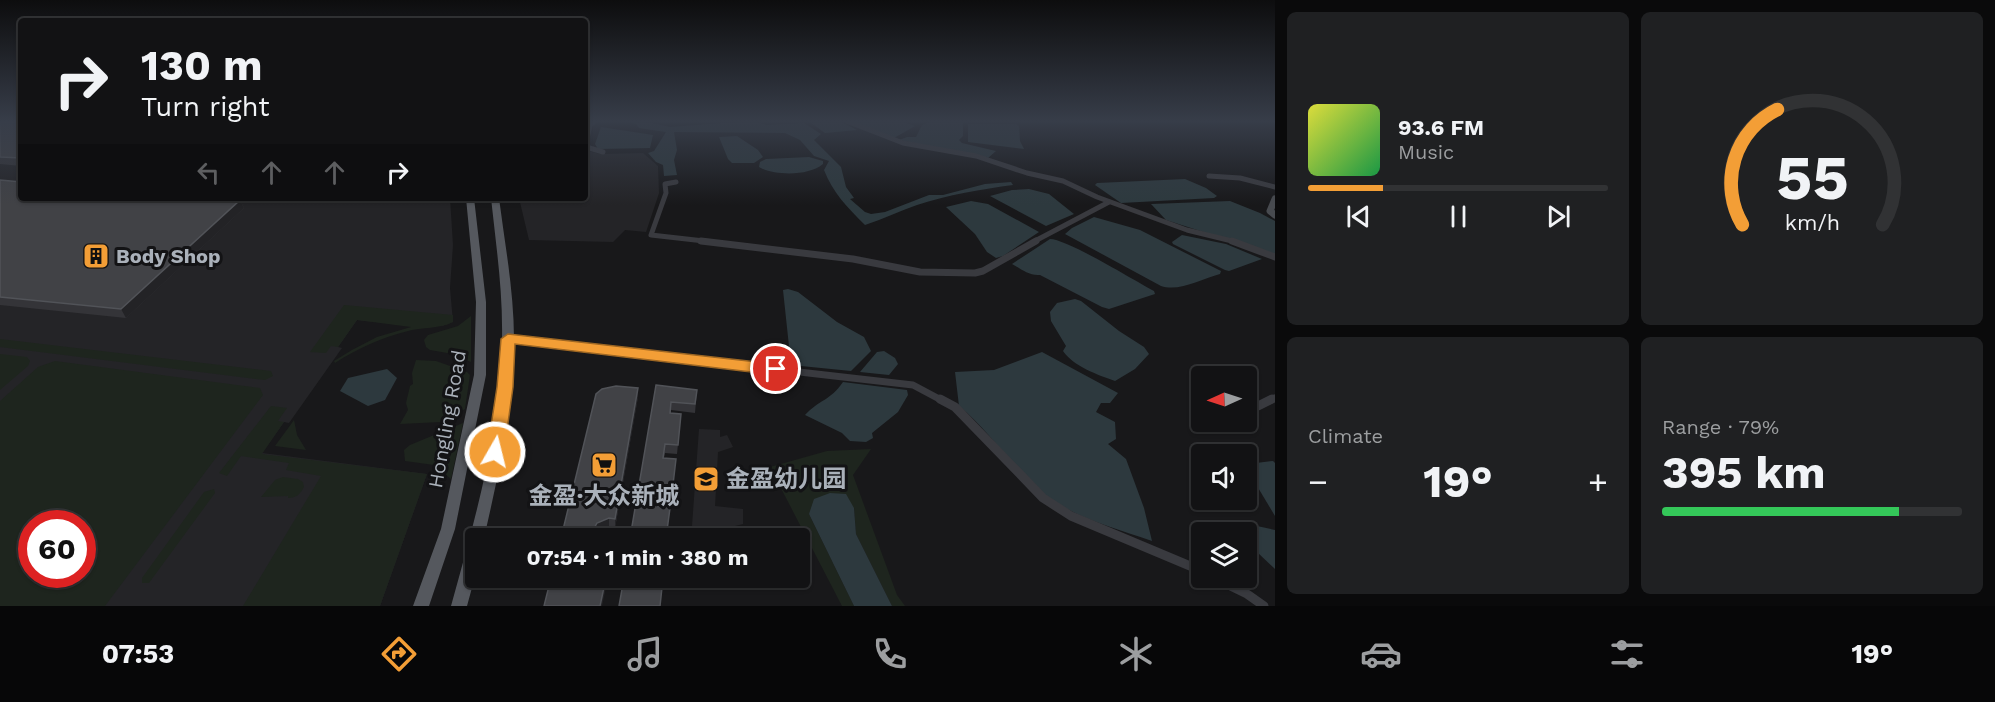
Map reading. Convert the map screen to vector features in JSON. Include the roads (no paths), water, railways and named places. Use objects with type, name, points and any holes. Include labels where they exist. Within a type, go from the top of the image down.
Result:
[{"type":"main road","name":"Hongling Road","points":[[421,606],[447,529],[480,375],[481,302],[470,201]]},
{"type":"main road","points":[[479,528],[492,473],[505,387],[508,339],[495,201]]},
{"type":"main road","points":[[459,606],[465,583]]},
{"type":"street","points":[[590,148],[603,152]]},
{"type":"street","points":[[931,148],[987,159],[1027,173],[1063,181],[1109,202],[1187,230],[1230,240],[1275,257]]},
{"type":"street","points":[[1209,176],[1239,178],[1275,187]]},
{"type":"street","points":[[676,182],[665,184],[666,193],[651,234],[853,259],[920,272],[975,273],[983,271],[1085,213],[1109,202]]},
{"type":"street","points":[[1275,199],[1270,211],[1275,215]]},
{"type":"street","points":[[508,339],[914,385],[955,407],[1043,498],[1071,516],[1191,566]]},
{"type":"street","points":[[1258,406],[1275,398]]},
{"type":"street","points":[[1235,588],[1264,606]]},
{"type":"place","name":"Body Shop","points":[[96,256]]},
{"type":"place","name":"金盈·大众新城","points":[[604,465]]},
{"type":"place","name":"金盈幼儿园","points":[[706,479]]}]
